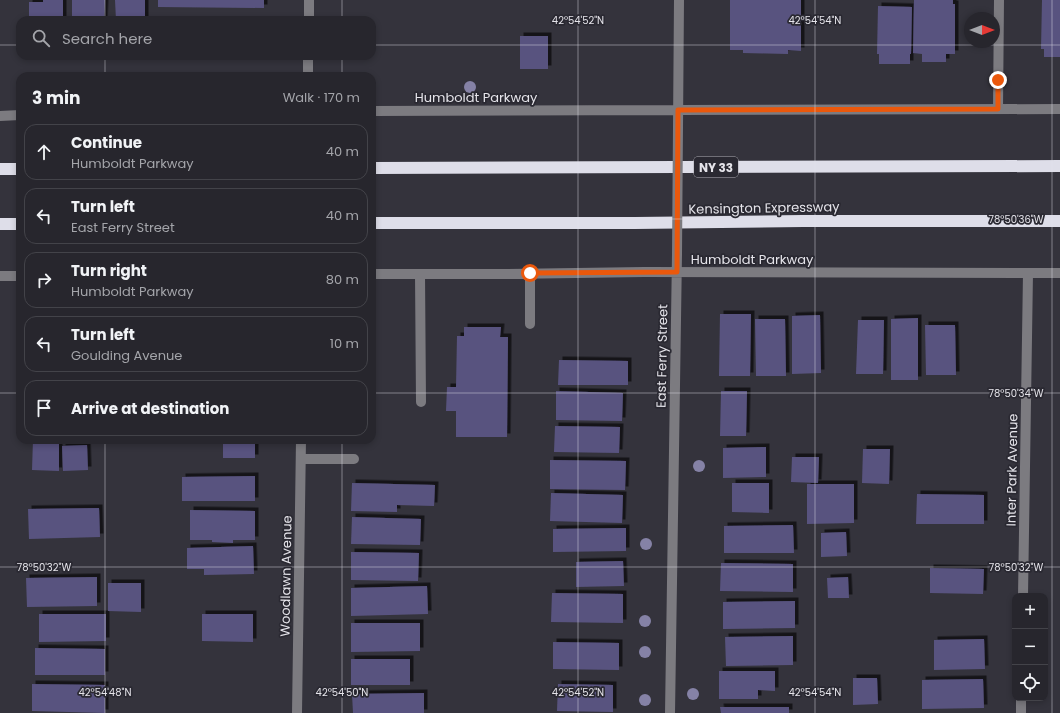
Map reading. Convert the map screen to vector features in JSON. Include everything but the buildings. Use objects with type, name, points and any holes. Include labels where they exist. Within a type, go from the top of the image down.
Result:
[{"type":"highway","name":"NY 33","points":[[376,168],[1060,166]]},
{"type":"highway","points":[[0,169],[16,169]]},
{"type":"highway","name":"Kensington Expressway","points":[[376,223],[1060,221]]},
{"type":"highway","points":[[0,224],[16,224]]},
{"type":"street","points":[[309,0],[309,16]]},
{"type":"street","name":"East Ferry Street","points":[[670,713],[677,272],[679,0]]},
{"type":"street","points":[[998,109],[999,0]]},
{"type":"street","points":[[308,60],[308,72]]},
{"type":"street","name":"Humboldt Parkway","points":[[376,111],[1060,109]]},
{"type":"street","points":[[0,116],[16,115]]},
{"type":"street","name":"Humboldt Parkway","points":[[376,274],[677,272],[1060,273]]},
{"type":"street","points":[[530,273],[530,324]]},
{"type":"street","name":"Inter Park Avenue","points":[[1023,593],[1028,273]]},
{"type":"street","points":[[420,274],[421,402]]},
{"type":"street","points":[[0,276],[16,276]]},
{"type":"street","name":"Woodlawn Avenue","points":[[297,713],[301,444]]},
{"type":"street","points":[[301,459],[354,459]]},
{"type":"street","points":[[1021,701],[1021,713]]},
{"type":"route","points":[[530,273],[677,272],[678,110],[998,109],[998,80]]}]
